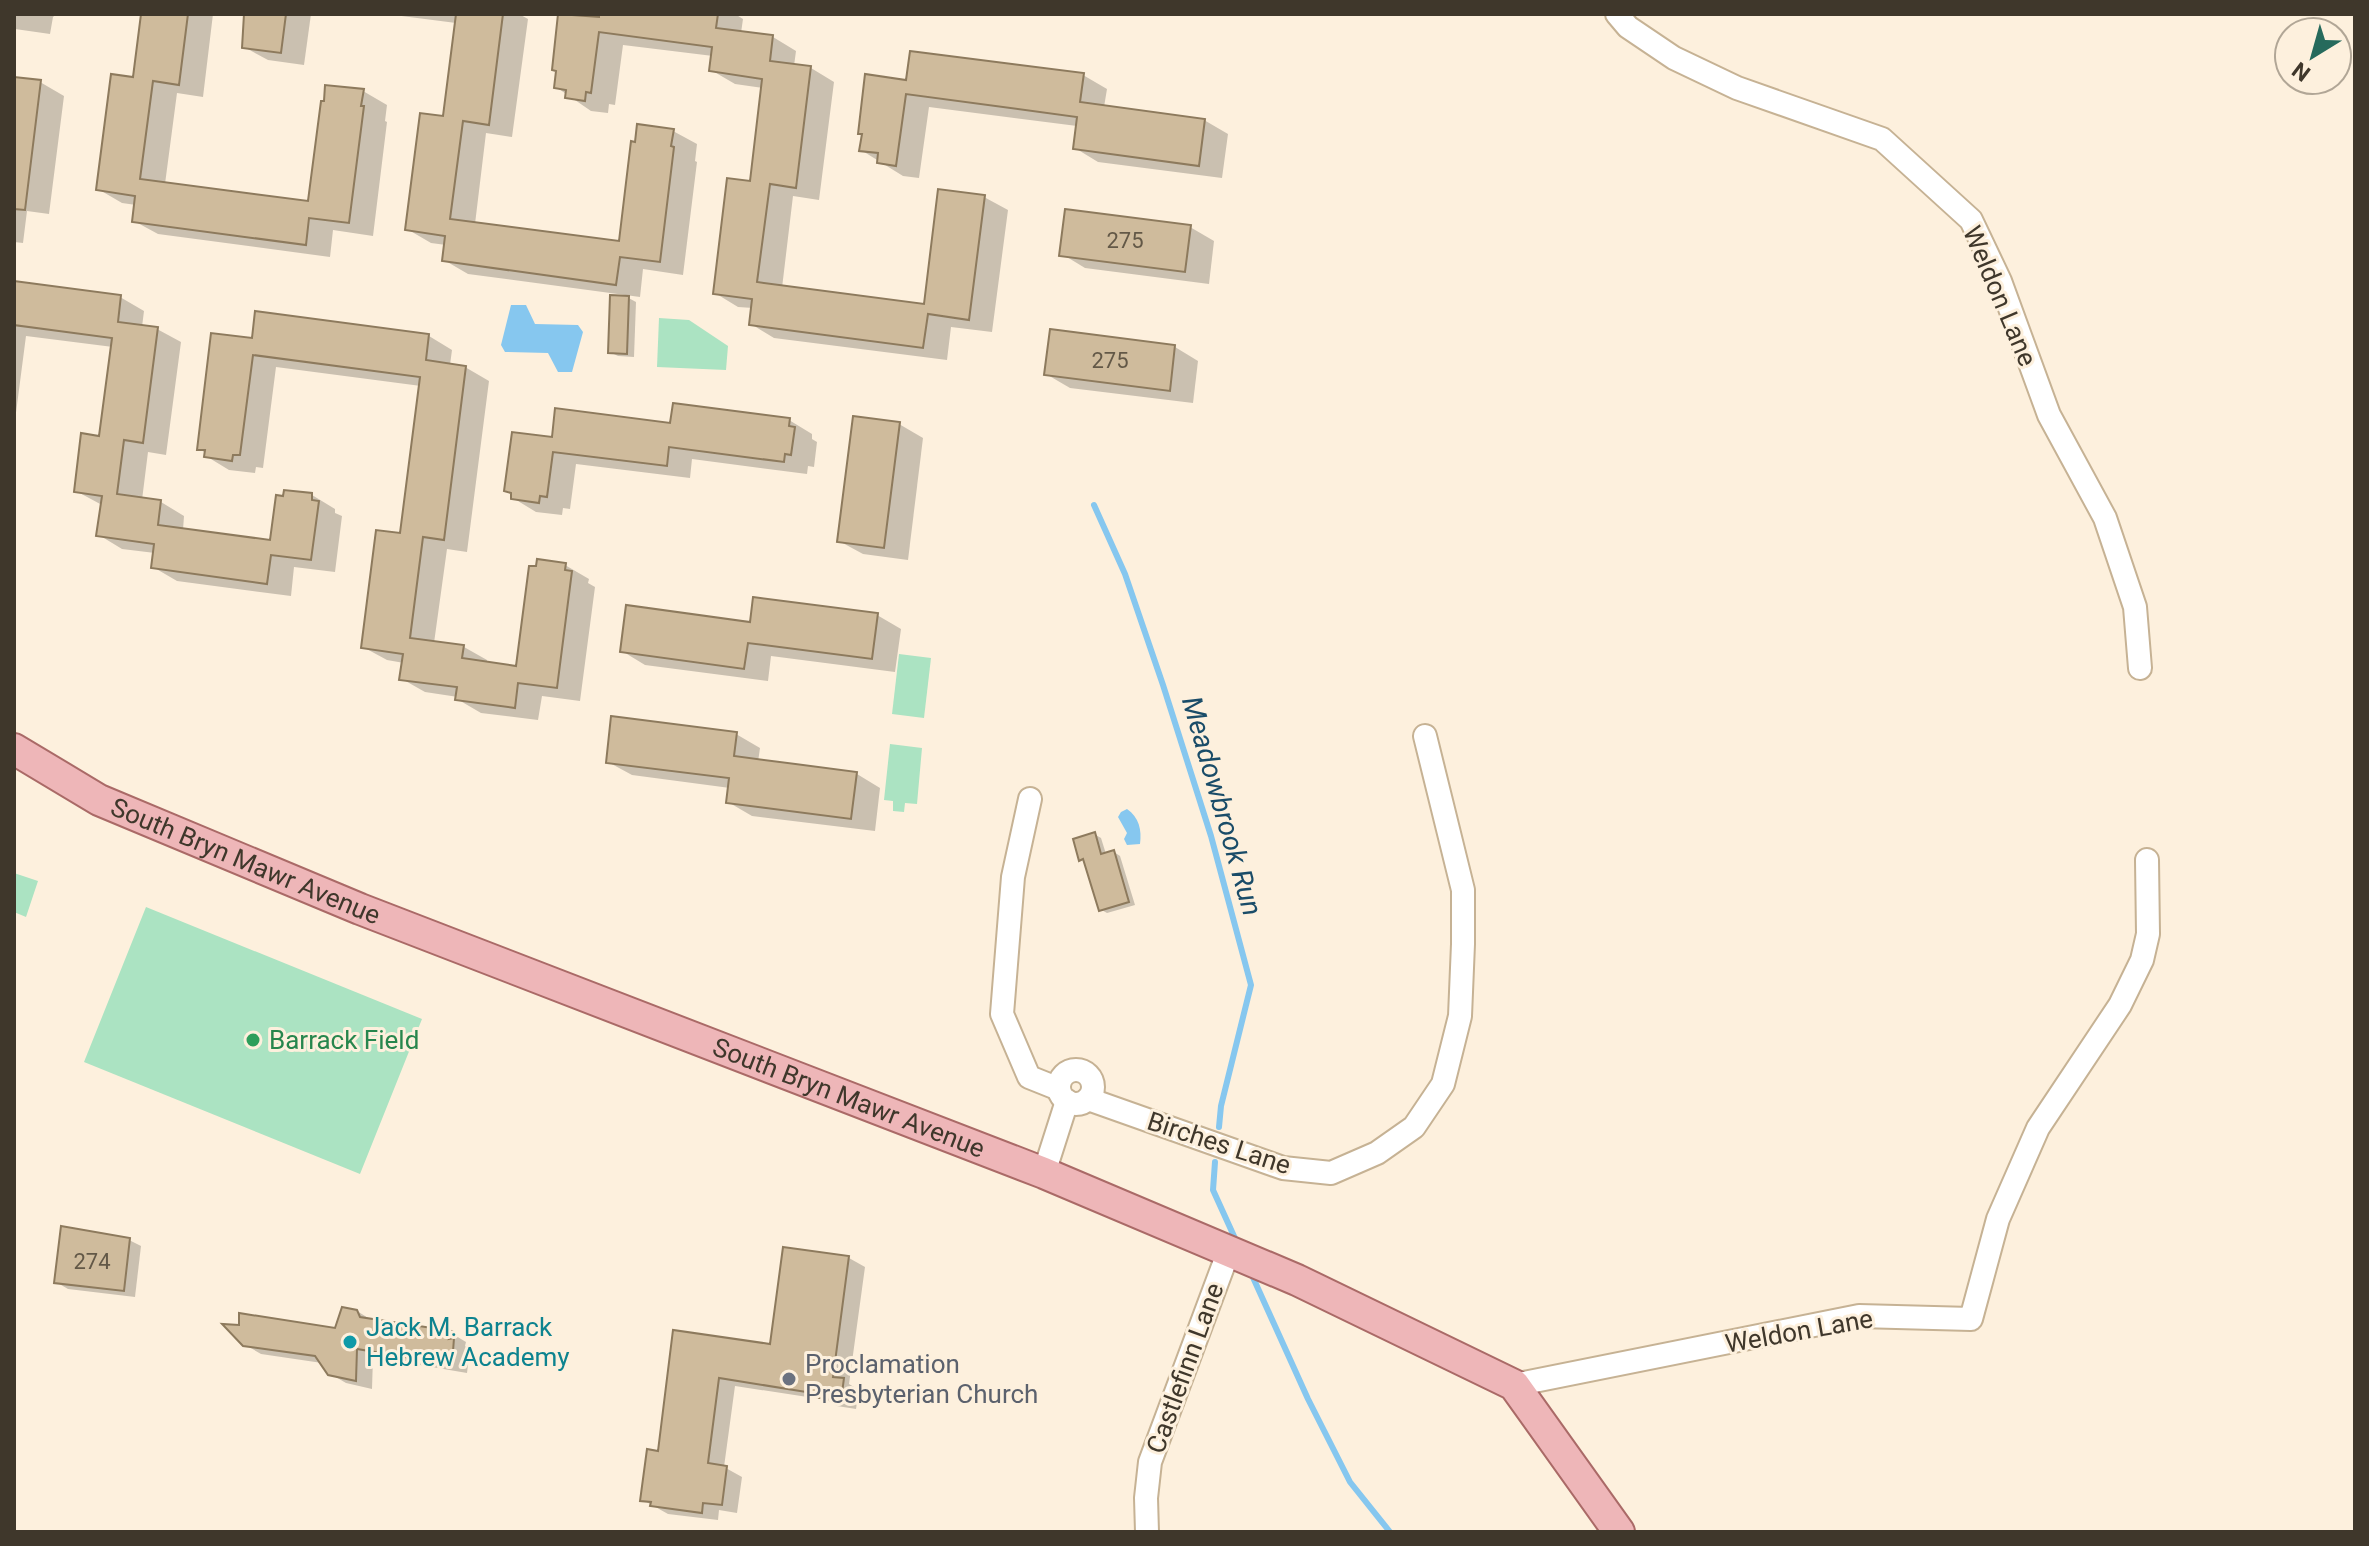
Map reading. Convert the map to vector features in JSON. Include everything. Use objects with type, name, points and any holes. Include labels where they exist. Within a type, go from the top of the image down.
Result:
[{"type":"main road","name":"South Bryn Mawr Avenue","points":[[14,749],[99,800],[360,909],[1044,1173],[1297,1280],[1514,1385],[1619,1532]]},
{"type":"street","name":"Weldon Lane","points":[[1617,14],[1628,27],[1674,58],[1737,88],[1882,139],[1971,220],[2000,281],[2049,415],[2105,518],[2135,607],[2140,668]]},
{"type":"street","name":"Birches Lane","points":[[1030,799],[1013,877],[1002,1014],[1029,1077],[1072,1097],[1283,1168],[1331,1173],[1377,1153],[1414,1127],[1443,1084],[1460,1016],[1463,890],[1425,736]]},
{"type":"street","name":"Weldon Lane","points":[[1514,1385],[1859,1316],[1971,1319],[1998,1219],[2038,1128],[2120,1005],[2142,960],[2148,934],[2147,860]]},
{"type":"street","points":[[1044,1173],[1072,1097]]},
{"type":"street","name":"Castlefinn Lane","points":[[1147,1532],[1146,1498],[1150,1462],[1233,1255]]},
{"type":"green space","points":[[659,318],[689,320],[728,346],[726,370],[657,367]]},
{"type":"green space","points":[[899,654],[931,658],[924,718],[892,714]]},
{"type":"green space","points":[[890,744],[922,748],[917,804],[905,803],[904,812],[893,811],[893,801],[884,800]]},
{"type":"green space","points":[[14,873],[38,881],[26,917],[14,912]]},
{"type":"green space","name":"Barrack Field","points":[[146,907],[422,1019],[360,1174],[84,1062]]},
{"type":"water","points":[[511,305],[526,305],[535,324],[578,325],[583,332],[572,372],[558,372],[548,353],[505,352],[501,345]]},
{"type":"water","points":[[1127,809],[1139,824],[1140,844],[1127,845],[1124,839],[1127,833],[1118,817]]},
{"type":"building","points":[[141,14],[188,14],[179,85],[153,81],[140,179],[308,201],[325,85],[364,89],[349,223],[309,218],[306,245],[132,222],[135,196],[96,190],[111,74],[133,77]]},
{"type":"building","points":[[244,14],[286,14],[281,53],[242,48]]},
{"type":"building","points":[[456,14],[503,14],[489,125],[463,121],[450,219],[619,241],[631,141],[635,142],[637,124],[674,129],[660,262],[620,257],[616,285],[442,261],[445,236],[405,230],[420,113],[443,116]]},
{"type":"building","points":[[558,14],[599,17],[599,14],[718,14],[716,28],[773,35],[770,61],[811,66],[796,188],[770,184],[757,282],[924,304],[938,189],[985,195],[969,320],[928,314],[923,348],[749,325],[752,299],[713,294],[727,178],[750,181],[762,79],[709,71],[712,47],[599,32],[591,93],[586,92],[585,101],[565,98],[566,90],[554,88],[556,71],[552,70]]},
{"type":"building","points":[[910,51],[1084,73],[1080,102],[1205,119],[1199,166],[1073,149],[1077,117],[906,94],[896,166],[877,163],[878,153],[859,151],[865,74],[906,80]]},
{"type":"building","points":[[14,77],[41,80],[25,210],[14,209]]},
{"type":"building","points":[[1065,209],[1191,225],[1185,272],[1059,256]]},
{"type":"building","points":[[14,281],[121,295],[118,322],[158,327],[143,443],[124,440],[117,494],[161,500],[158,525],[270,540],[276,495],[283,496],[284,490],[312,493],[312,500],[319,501],[311,560],[271,555],[267,584],[151,568],[154,544],[96,536],[102,496],[74,492],[81,433],[99,436],[112,338],[14,325]]},
{"type":"building","points":[[610,295],[629,296],[627,354],[608,353]]},
{"type":"building","points":[[255,311],[429,334],[426,360],[466,366],[444,540],[423,537],[410,638],[464,645],[462,658],[516,666],[529,566],[536,566],[537,559],[566,563],[565,570],[572,571],[557,688],[518,683],[515,708],[455,700],[457,687],[399,680],[403,654],[361,648],[376,530],[400,533],[420,377],[253,355],[240,455],[233,455],[232,461],[204,457],[205,450],[197,450],[211,333],[252,338]]},
{"type":"building","points":[[1050,329],[1175,345],[1170,391],[1044,375]]},
{"type":"building","points":[[673,403],[790,418],[789,426],[795,427],[791,455],[785,454],[784,462],[669,447],[667,466],[553,452],[547,497],[540,496],[539,503],[511,499],[511,493],[504,491],[512,432],[552,437],[555,408],[670,423]]},
{"type":"building","points":[[853,416],[900,422],[884,548],[837,542]]},
{"type":"building","points":[[753,597],[878,613],[872,659],[748,643],[744,669],[620,652],[626,605],[750,622]]},
{"type":"building","points":[[611,716],[737,732],[734,756],[857,772],[851,819],[726,803],[729,778],[606,763]]},
{"type":"building","points":[[1095,832],[1101,854],[1114,850],[1129,902],[1099,911],[1083,859],[1079,861],[1073,839]]},
{"type":"building","points":[[61,1226],[130,1238],[124,1291],[54,1283]]},
{"type":"building","name":"Proclamation Presbyterian Church","points":[[783,1247],[849,1256],[833,1377],[844,1378],[841,1401],[819,1398],[819,1394],[719,1378],[708,1463],[727,1466],[722,1505],[703,1503],[702,1513],[650,1506],[651,1502],[640,1501],[647,1449],[658,1451],[673,1330],[770,1344]]},
{"type":"building","name":"Jack M. Barrack Hebrew Academy","points":[[342,1307],[357,1310],[360,1317],[452,1331],[449,1339],[454,1338],[452,1365],[357,1349],[356,1381],[328,1375],[315,1356],[243,1346],[222,1324],[239,1325],[239,1313],[335,1328]]},
{"type":"waterway","name":"Meadowbrook Run","points":[[1094,505],[1125,574],[1163,685],[1211,836],[1251,985],[1221,1106],[1219,1127]]},
{"type":"waterway","name":"Meadowbrook Run","points":[[1215,1162],[1213,1190],[1238,1245]]},
{"type":"waterway","name":"Meadowbrook Run","points":[[1251,1273],[1308,1399],[1350,1482],[1390,1532]]},
{"type":"place","name":"Barrack Field","points":[[253,1040]]},
{"type":"place","name":"Jack M. Barrack Hebrew Academy","points":[[350,1342]]},
{"type":"place","name":"Proclamation Presbyterian Church","points":[[789,1379]]}]
